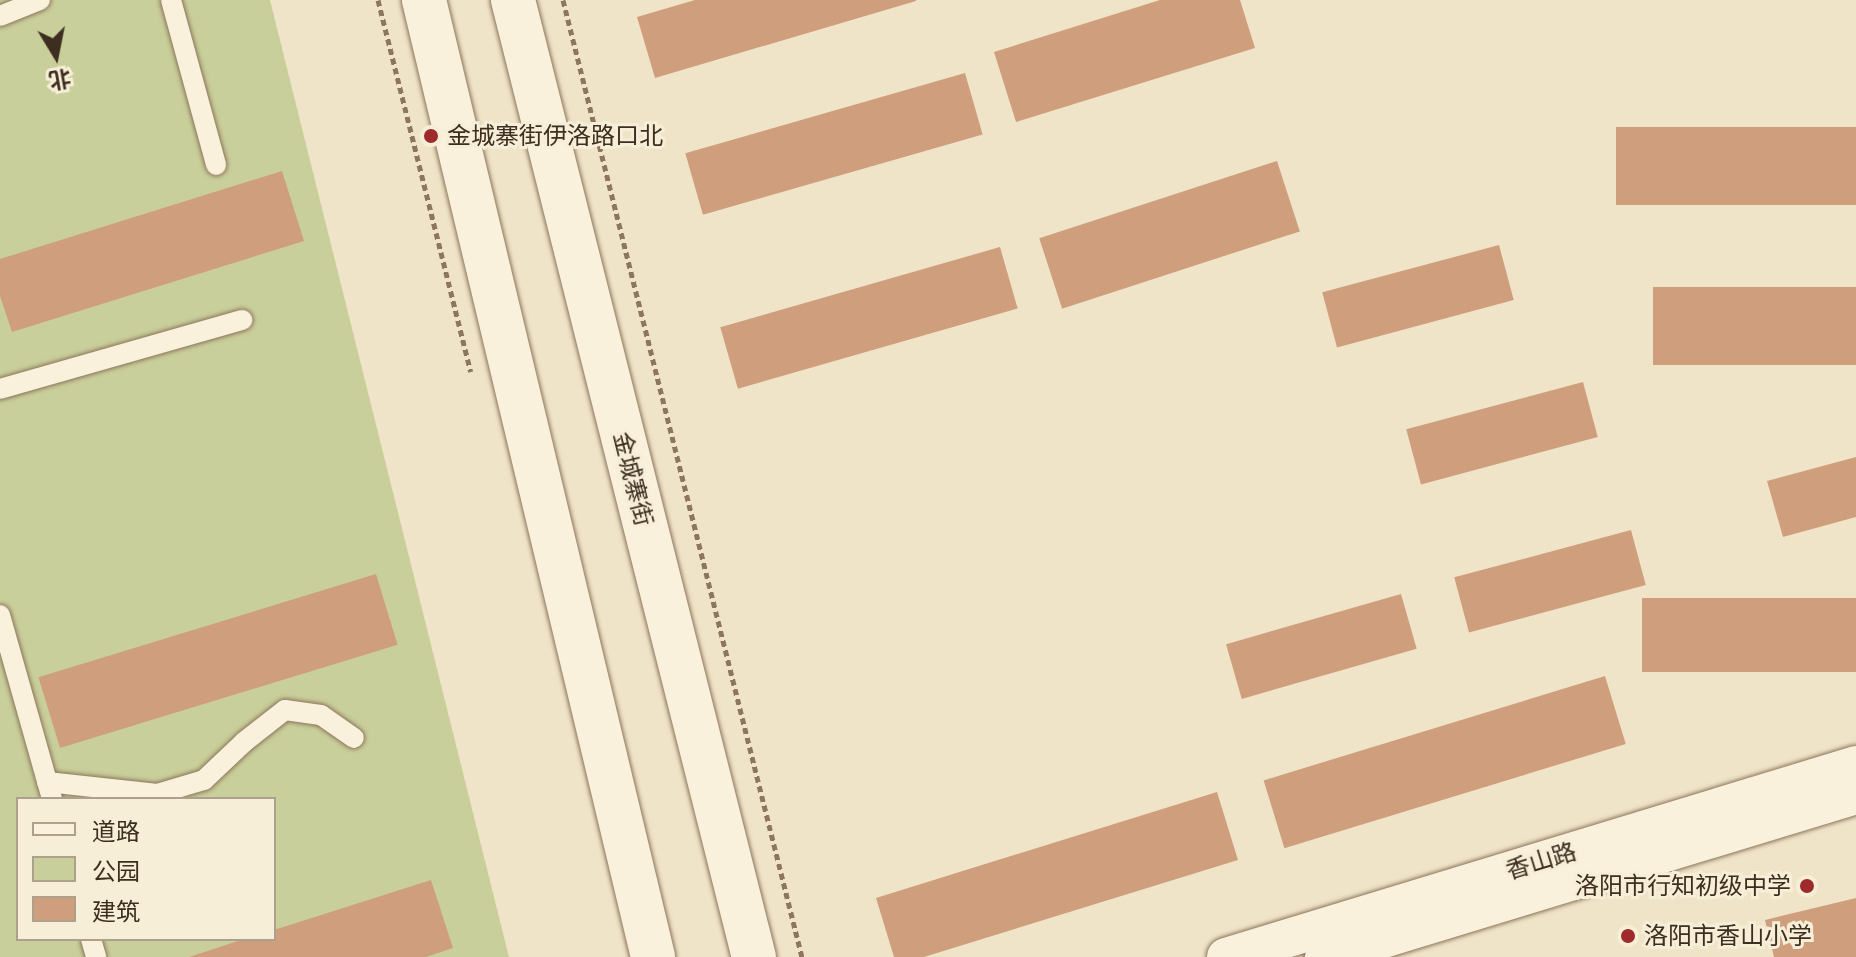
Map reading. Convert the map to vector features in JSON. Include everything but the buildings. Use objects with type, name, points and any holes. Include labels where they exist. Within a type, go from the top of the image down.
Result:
[{"type":"main road","points":[[424,0],[653,957]]},
{"type":"main road","name":"金城寨街","points":[[513,0],[754,957]]},
{"type":"street","name":"香山路","points":[[1226,957],[1856,765]]},
{"type":"street","name":"香山路","points":[[1324,957],[1856,795]]},
{"type":"lane","points":[[0,16],[40,0]]},
{"type":"lane","points":[[171,0],[216,165]]},
{"type":"lane","points":[[0,389],[242,320]]},
{"type":"lane","points":[[0,615],[49,791],[157,794],[204,780],[244,742],[285,710],[321,715],[354,738]]},
{"type":"path","points":[[563,0],[802,957]]},
{"type":"green space","points":[[0,0],[270,0],[509,957],[0,957]]},
{"type":"place","name":"金城寨街伊洛路口北","points":[[431,136]]},
{"type":"place","name":"洛阳市行知初级中学","points":[[1807,886]]},
{"type":"place","name":"洛阳市香山小学","points":[[1628,936]]}]
